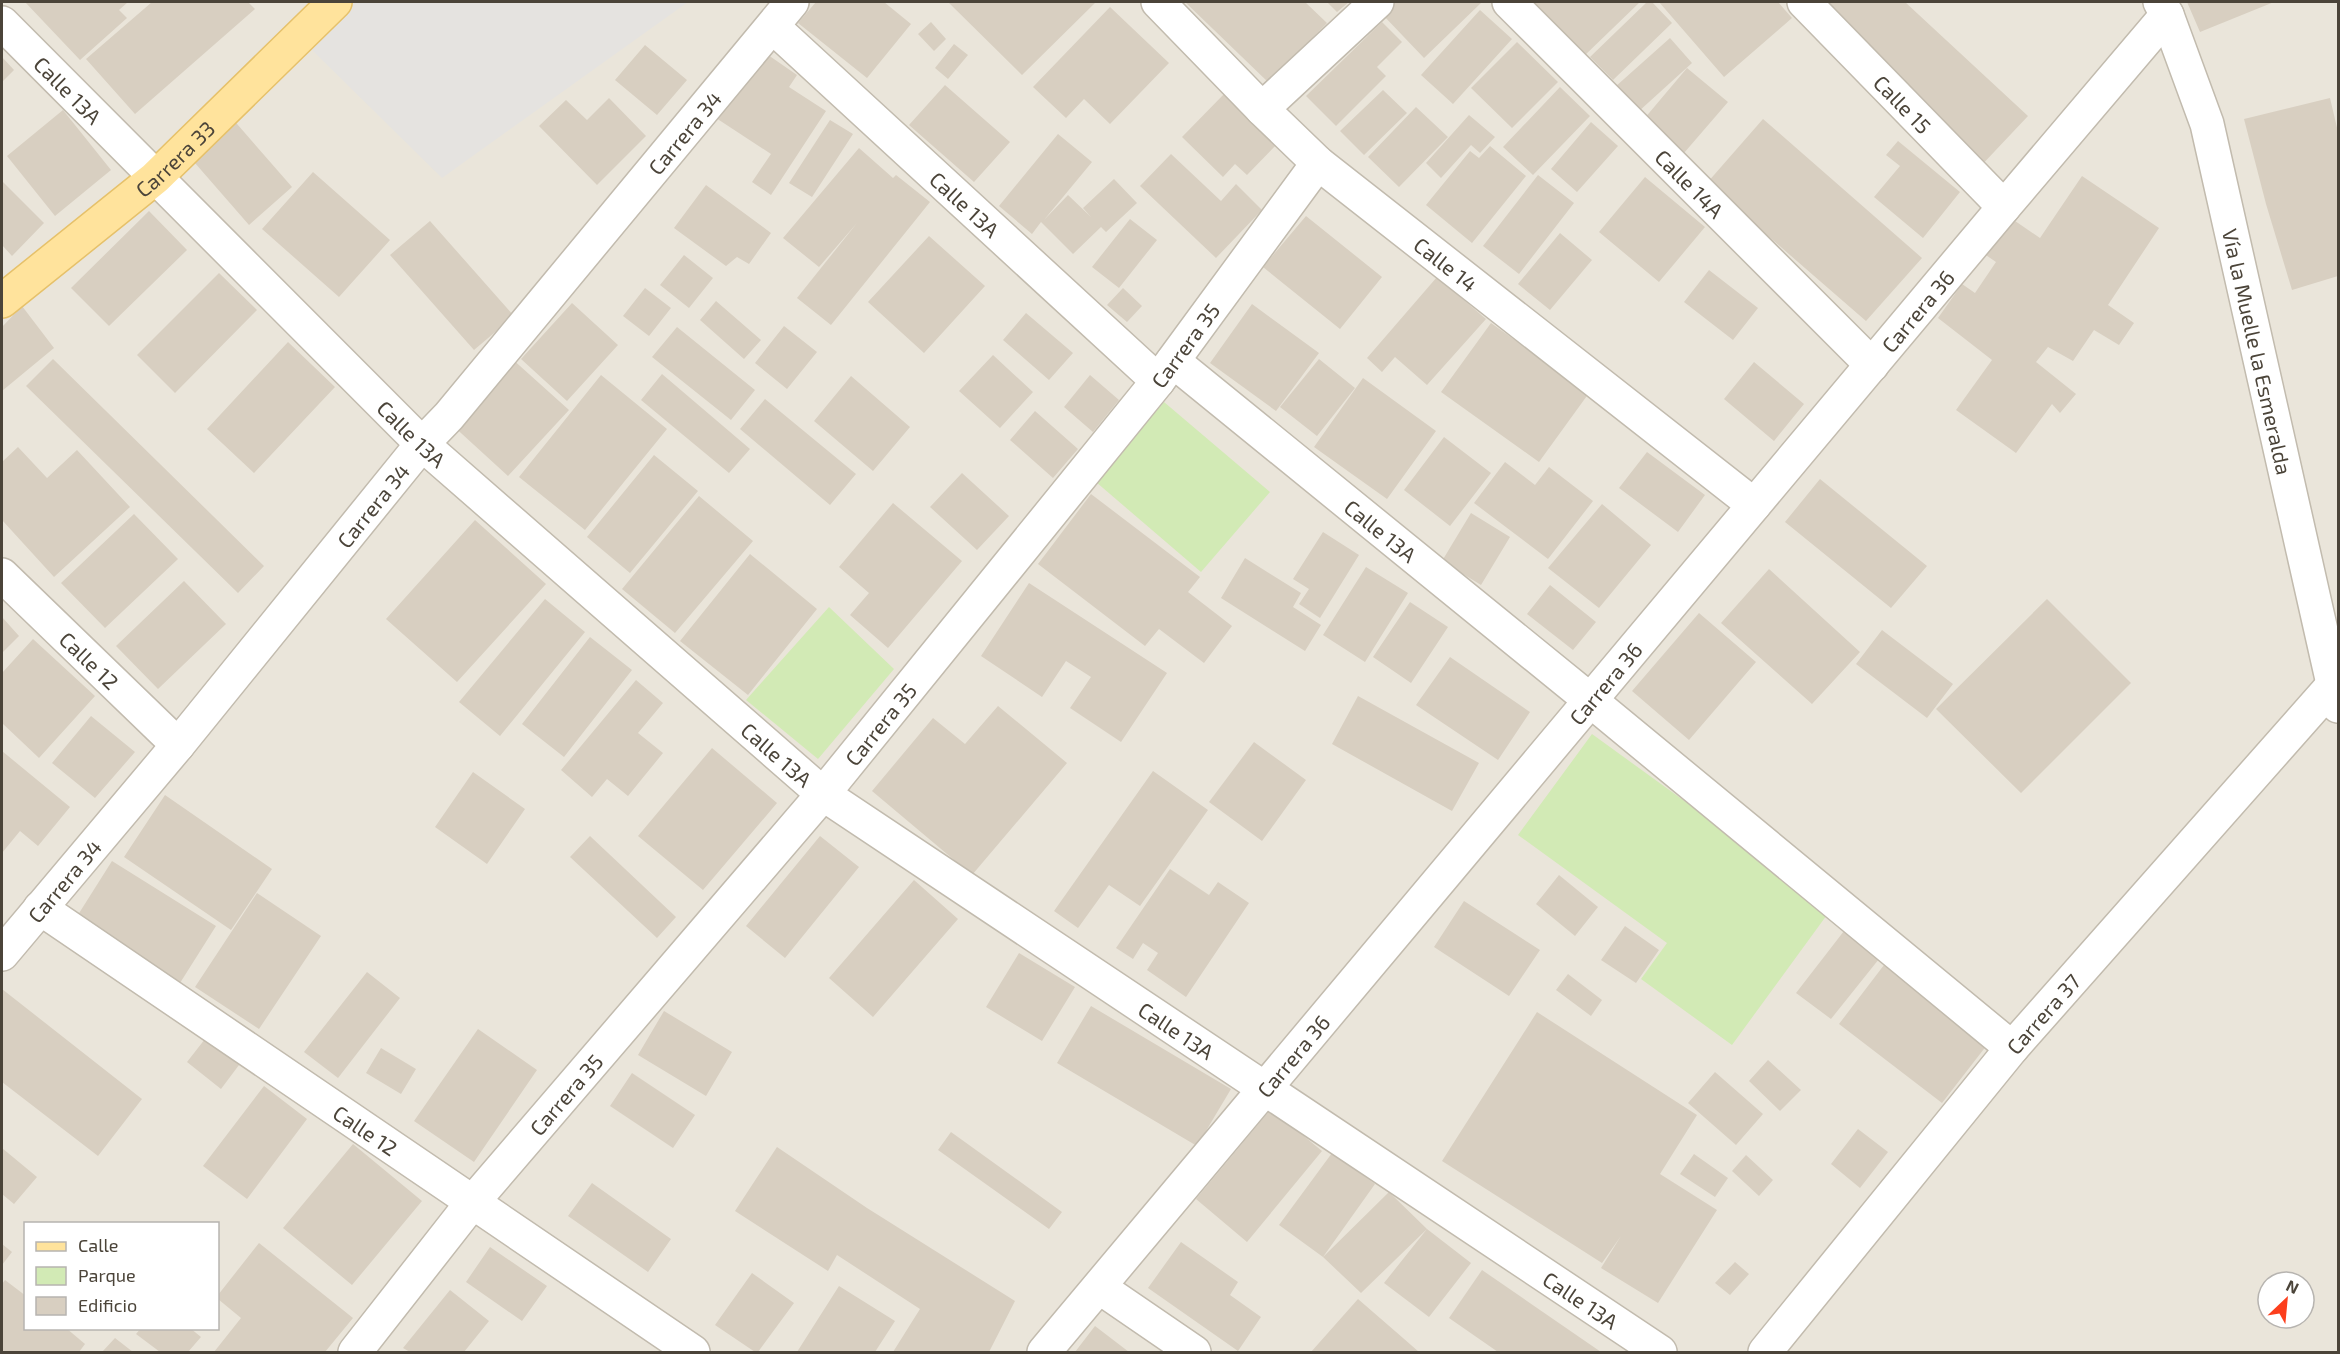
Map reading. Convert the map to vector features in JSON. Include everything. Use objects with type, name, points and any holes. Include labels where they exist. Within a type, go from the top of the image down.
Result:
[{"type":"main road","name":"Carrera 33","points":[[2,301],[155,178],[335,2]]},
{"type":"street","name":"Carrera 34","points":[[2,954],[178,745],[422,444],[449,416],[792,2]]},
{"type":"street","name":"Calle 14","points":[[1158,2],[1318,163],[1754,505]]},
{"type":"street","points":[[1262,109],[1377,2]]},
{"type":"street","name":"Calle 14A","points":[[1509,2],[1872,365]]},
{"type":"street","name":"Calle 15","points":[[1804,2],[2004,207]]},
{"type":"street","name":"Carrera 36","points":[[1044,1353],[2004,207],[2164,8]]},
{"type":"street","name":"Vía la Muelle la Esmeralda","points":[[2164,8],[2207,124],[2336,697]]},
{"type":"street","name":"Calle 13A","points":[[2,23],[422,444],[822,794],[1660,1353]]},
{"type":"street","name":"Calle 13A","points":[[772,27],[1166,371],[1590,700],[2012,1048]]},
{"type":"street","name":"Carrera 35","points":[[355,1353],[471,1204],[822,794],[1166,371],[1318,163]]},
{"type":"street","name":"Calle 12","points":[[2,575],[178,745]]},
{"type":"street","name":"Carrera 37","points":[[1765,1353],[2012,1048],[2336,697]]},
{"type":"street","name":"Calle 12","points":[[40,908],[471,1204],[693,1353]]},
{"type":"street","points":[[1099,1287],[1194,1353]]},
{"type":"shaded area","points":[[2,2],[2338,2],[2338,1352],[2,1352]]},
{"type":"shaded area","points":[[356,2],[688,2],[442,178],[309,47]]},
{"type":"green space","points":[[1164,402],[1270,492],[1201,572],[1096,482]]},
{"type":"green space","points":[[829,607],[894,669],[818,759],[746,700]]},
{"type":"green space","points":[[1592,734],[1832,908],[1732,1045],[1641,979],[1667,943],[1518,835]]},
{"type":"building","points":[[25,2],[128,2],[119,10],[127,18],[80,60]]},
{"type":"building","points":[[152,2],[248,2],[255,9],[135,114],[86,59]]},
{"type":"building","points":[[816,2],[884,2],[911,24],[867,78],[798,23]]},
{"type":"building","points":[[948,2],[1096,2],[1022,75]]},
{"type":"building","points":[[1185,2],[1305,2],[1327,23],[1269,83]]},
{"type":"building","points":[[1327,2],[1349,2],[1337,12]]},
{"type":"building","points":[[1395,2],[1481,3],[1424,58],[1382,14]]},
{"type":"building","points":[[1533,2],[1640,2],[1582,58],[1529,5]]},
{"type":"building","points":[[1647,2],[1652,2],[1672,23],[1613,80],[1590,57]]},
{"type":"building","points":[[1659,2],[1778,2],[1792,18],[1724,77]]},
{"type":"building","points":[[1804,2],[1905,2],[2028,116],[1978,169]]},
{"type":"building","points":[[2187,2],[2274,2],[2200,32]]},
{"type":"building","points":[[1110,7],[1169,63],[1110,124],[1084,99],[1066,118],[1033,87]]},
{"type":"building","points":[[1480,10],[1512,39],[1453,104],[1421,75]]},
{"type":"building","points":[[931,22],[946,39],[934,51],[918,34]]},
{"type":"building","points":[[1382,22],[1402,42],[1377,67],[1386,76],[1336,126],[1306,96]]},
{"type":"building","points":[[1670,38],[1692,63],[1638,112],[1615,87]]},
{"type":"building","points":[[1517,42],[1558,82],[1512,128],[1471,88]]},
{"type":"building","points":[[954,44],[968,55],[948,79],[935,68]]},
{"type":"building","points":[[645,45],[687,80],[657,115],[615,80]]},
{"type":"building","points":[[761,50],[797,75],[789,87],[826,111],[771,195],[752,182],[771,154],[716,118]]},
{"type":"building","points":[[2,57],[14,70],[2,82]]},
{"type":"building","points":[[1687,68],[1728,102],[1684,153],[1644,119]]},
{"type":"building","points":[[945,85],[1010,142],[974,182],[909,125]]},
{"type":"building","points":[[1560,87],[1590,116],[1533,175],[1503,147]]},
{"type":"building","points":[[1383,90],[1407,113],[1364,155],[1340,131]]},
{"type":"building","points":[[1225,93],[1277,144],[1247,175],[1235,164],[1223,177],[1182,137]]},
{"type":"building","points":[[609,98],[646,136],[597,185],[539,126],[566,100],[587,120]]},
{"type":"building","points":[[2330,98],[2338,132],[2338,276],[2292,290],[2244,119]]},
{"type":"building","points":[[1416,107],[1448,137],[1399,187],[1368,157]]},
{"type":"building","points":[[63,110],[111,170],[55,216],[7,156]]},
{"type":"building","points":[[1469,115],[1495,137],[1480,153],[1471,145],[1441,178],[1426,163]]},
{"type":"building","points":[[231,117],[292,187],[249,225],[188,155]]},
{"type":"building","points":[[1763,119],[1922,258],[1866,321],[1707,183]]},
{"type":"building","points":[[830,120],[853,134],[812,197],[789,183]]},
{"type":"building","points":[[1591,122],[1618,146],[1577,192],[1551,169]]},
{"type":"building","points":[[1058,134],[1092,162],[1044,220],[1068,195],[1091,217],[1083,208],[1114,179],[1137,203],[1106,232],[1101,227],[1073,254],[1041,222],[1032,234],[999,206]]},
{"type":"building","points":[[1898,141],[1960,192],[1923,238],[1874,197],[1900,166],[1886,155]]},
{"type":"building","points":[[1490,146],[1526,176],[1472,243],[1426,205],[1470,151],[1479,158]]},
{"type":"building","points":[[859,148],[893,178],[896,175],[930,202],[831,325],[797,298],[857,223],[819,267],[783,238]]},
{"type":"building","points":[[1171,154],[1221,201],[1236,184],[1262,210],[1216,258],[1140,186]]},
{"type":"building","points":[[313,172],[390,240],[339,297],[262,229]]},
{"type":"building","points":[[1538,175],[1574,203],[1519,274],[1483,246]]},
{"type":"building","points":[[2082,176],[2159,228],[2108,305],[2134,323],[2119,345],[2094,330],[2073,361],[2048,347],[2036,362],[2076,394],[2060,413],[2052,404],[2016,453],[1956,410],[1992,360],[1938,318],[1962,284],[1975,293],[1996,262],[1977,249],[2002,212],[2040,238]]},
{"type":"building","points":[[1645,177],[1705,227],[1659,282],[1599,232]]},
{"type":"building","points":[[2,181],[44,223],[12,256],[2,245]]},
{"type":"building","points":[[706,185],[771,233],[749,264],[737,257],[726,266],[674,228]]},
{"type":"building","points":[[149,211],[187,250],[109,326],[71,288]]},
{"type":"building","points":[[1306,216],[1382,277],[1340,329],[1263,267]]},
{"type":"building","points":[[1130,219],[1157,240],[1119,288],[1092,267]]},
{"type":"building","points":[[430,221],[514,316],[474,350],[390,255]]},
{"type":"building","points":[[1560,233],[1592,260],[1550,310],[1518,284]]},
{"type":"building","points":[[929,236],[985,286],[924,353],[868,302]]},
{"type":"building","points":[[684,255],[713,278],[689,308],[660,285]]},
{"type":"building","points":[[1709,270],[1758,308],[1733,340],[1684,302]]},
{"type":"building","points":[[219,273],[257,310],[175,393],[137,355]]},
{"type":"building","points":[[1437,277],[1486,319],[1427,385],[1395,357],[1382,372],[1367,358]]},
{"type":"building","points":[[645,288],[671,308],[649,336],[623,316]]},
{"type":"building","points":[[1123,288],[1142,306],[1127,322],[1107,305]]},
{"type":"building","points":[[716,301],[761,340],[744,359],[700,320]]},
{"type":"building","points":[[572,303],[618,345],[567,401],[521,359]]},
{"type":"building","points":[[1252,304],[1319,353],[1276,411],[1210,363]]},
{"type":"building","points":[[22,306],[54,348],[2,391],[2,327]]},
{"type":"building","points":[[1026,313],[1073,353],[1049,380],[1003,340]]},
{"type":"building","points":[[1491,323],[1589,393],[1539,462],[1441,392]]},
{"type":"building","points":[[784,326],[817,352],[787,389],[755,363]]},
{"type":"building","points":[[677,327],[755,390],[731,420],[652,357]]},
{"type":"building","points":[[288,342],[335,387],[254,473],[207,429]]},
{"type":"building","points":[[993,355],[1033,392],[1000,428],[959,391]]},
{"type":"building","points":[[510,357],[569,410],[508,476],[450,423]]},
{"type":"building","points":[[53,359],[264,566],[238,593],[26,386]]},
{"type":"building","points":[[1319,359],[1355,388],[1317,436],[1280,407]]},
{"type":"building","points":[[1754,362],[1804,404],[1774,441],[1724,399]]},
{"type":"building","points":[[662,374],[750,449],[729,473],[641,400]]},
{"type":"building","points":[[601,375],[667,429],[585,530],[519,477]]},
{"type":"building","points":[[1090,375],[1119,400],[1093,432],[1064,407]]},
{"type":"building","points":[[851,376],[910,427],[873,471],[814,421]]},
{"type":"building","points":[[1363,378],[1436,431],[1387,499],[1314,447]]},
{"type":"building","points":[[765,399],[856,474],[830,505],[740,429]]},
{"type":"building","points":[[1035,411],[1078,449],[1053,478],[1010,440]]},
{"type":"building","points":[[1444,437],[1491,473],[1450,526],[1404,490]]},
{"type":"building","points":[[18,447],[47,478],[77,450],[130,507],[54,577],[2,520],[2,462]]},
{"type":"building","points":[[1647,452],[1705,495],[1678,532],[1619,488]]},
{"type":"building","points":[[654,455],[698,491],[630,573],[587,537]]},
{"type":"building","points":[[1505,462],[1535,485],[1549,467],[1593,501],[1548,559],[1474,503]]},
{"type":"building","points":[[962,473],[1009,516],[977,550],[930,507]]},
{"type":"building","points":[[1820,479],[1927,566],[1891,608],[1785,522]]},
{"type":"building","points":[[1091,494],[1200,577],[1188,592],[1232,626],[1204,663],[1159,629],[1145,646],[1038,564]]},
{"type":"building","points":[[699,496],[753,541],[675,633],[622,589]]},
{"type":"building","points":[[893,503],[962,561],[888,648],[850,615],[869,593],[839,567]]},
{"type":"building","points":[[1602,504],[1651,545],[1599,608],[1548,568]]},
{"type":"building","points":[[1471,513],[1510,537],[1481,585],[1442,561]]},
{"type":"building","points":[[134,514],[178,559],[105,628],[61,583]]},
{"type":"building","points":[[475,520],[546,584],[457,682],[386,619]]},
{"type":"building","points":[[1323,532],[1359,555],[1320,618],[1299,604],[1309,589],[1293,579]]},
{"type":"building","points":[[750,554],[817,609],[748,695],[680,641]]},
{"type":"building","points":[[1245,558],[1301,593],[1293,607],[1321,625],[1305,651],[1221,598]]},
{"type":"building","points":[[1366,567],[1408,593],[1365,662],[1323,635]]},
{"type":"building","points":[[1769,569],[1860,652],[1812,704],[1721,623]]},
{"type":"building","points":[[184,581],[226,624],[158,689],[116,646]]},
{"type":"building","points":[[1029,583],[1167,673],[1121,742],[1070,708],[1091,677],[1066,661],[1042,697],[981,656]]},
{"type":"building","points":[[1550,585],[1596,622],[1573,650],[1527,614]]},
{"type":"building","points":[[545,599],[585,632],[500,736],[459,702]]},
{"type":"building","points":[[2047,599],[2131,683],[2021,793],[1936,709]]},
{"type":"building","points":[[1410,602],[1448,627],[1411,683],[1373,657]]},
{"type":"building","points":[[1699,613],[1756,662],[1689,740],[1632,691]]},
{"type":"building","points":[[2,617],[19,636],[2,653]]},
{"type":"building","points":[[1882,630],[1953,684],[1927,718],[1856,664]]},
{"type":"building","points":[[590,637],[632,670],[564,757],[522,724]]},
{"type":"building","points":[[33,639],[95,696],[39,758],[2,723],[2,673]]},
{"type":"building","points":[[1450,657],[1530,712],[1498,760],[1416,705]]},
{"type":"building","points":[[636,680],[663,703],[638,733],[663,753],[628,796],[607,779],[592,797],[561,770]]},
{"type":"building","points":[[1358,696],[1479,763],[1452,811],[1332,744]]},
{"type":"building","points":[[998,706],[1067,763],[972,875],[872,791],[933,718],[965,744]]},
{"type":"building","points":[[91,716],[135,752],[95,798],[52,763]]},
{"type":"building","points":[[1254,742],[1306,780],[1262,841],[1209,802]]},
{"type":"building","points":[[712,748],[777,803],[703,890],[638,836]]},
{"type":"building","points":[[2,751],[70,807],[38,846],[20,831],[2,853]]},
{"type":"building","points":[[1153,771],[1208,810],[1140,906],[1109,885],[1078,928],[1054,911]]},
{"type":"building","points":[[473,772],[525,809],[487,864],[435,827]]},
{"type":"building","points":[[165,795],[272,869],[231,930],[124,857]]},
{"type":"building","points":[[590,836],[676,917],[657,938],[570,857]]},
{"type":"building","points":[[820,836],[859,867],[785,958],[746,926]]},
{"type":"building","points":[[112,861],[216,926],[180,983],[76,918]]},
{"type":"building","points":[[1170,869],[1209,895],[1218,882],[1249,903],[1186,997],[1147,970],[1158,953],[1143,943],[1133,959],[1116,948]]},
{"type":"building","points":[[1559,875],[1598,907],[1575,936],[1536,904]]},
{"type":"building","points":[[914,880],[958,919],[873,1017],[829,978]]},
{"type":"building","points":[[257,893],[321,936],[259,1029],[195,987]]},
{"type":"building","points":[[1464,901],[1540,950],[1509,996],[1434,947]]},
{"type":"building","points":[[1625,926],[1659,950],[1636,983],[1601,960]]},
{"type":"building","points":[[1844,931],[1879,959],[1831,1019],[1796,993]]},
{"type":"building","points":[[1019,953],[1075,987],[1042,1041],[986,1007]]},
{"type":"building","points":[[1884,965],[1987,1045],[1942,1103],[1839,1024]]},
{"type":"building","points":[[367,972],[400,998],[338,1078],[304,1052]]},
{"type":"building","points":[[1568,974],[1602,1000],[1591,1016],[1556,990]]},
{"type":"building","points":[[2,989],[142,1099],[98,1156],[2,1082]]},
{"type":"building","points":[[1091,1006],[1231,1089],[1197,1146],[1057,1063]]},
{"type":"building","points":[[664,1011],[732,1052],[706,1096],[638,1055]]},
{"type":"building","points":[[1537,1012],[1697,1115],[1660,1174],[1717,1210],[1658,1303],[1601,1268],[1621,1236],[1602,1263],[1442,1161]]},
{"type":"building","points":[[478,1029],[537,1070],[474,1162],[414,1121]]},
{"type":"building","points":[[205,1039],[239,1065],[221,1089],[187,1062]]},
{"type":"building","points":[[381,1048],[416,1069],[401,1094],[366,1073]]},
{"type":"building","points":[[1768,1060],[1801,1090],[1780,1111],[1749,1081]]},
{"type":"building","points":[[1715,1072],[1763,1114],[1736,1145],[1688,1103]]},
{"type":"building","points":[[632,1073],[695,1115],[673,1148],[610,1106]]},
{"type":"building","points":[[264,1086],[307,1119],[247,1199],[203,1166]]},
{"type":"building","points":[[1271,1109],[1322,1151],[1247,1242],[1196,1199]]},
{"type":"building","points":[[1858,1129],[1888,1152],[1860,1188],[1831,1164]]},
{"type":"building","points":[[951,1132],[1062,1212],[1049,1229],[938,1150]]},
{"type":"building","points":[[353,1144],[422,1201],[352,1285],[283,1228]]},
{"type":"building","points":[[777,1147],[867,1208],[1015,1301],[989,1352],[893,1352],[920,1309],[837,1255],[828,1271],[735,1211]]},
{"type":"building","points":[[2,1148],[37,1177],[14,1204],[2,1194]]},
{"type":"building","points":[[1332,1153],[1375,1184],[1323,1257],[1279,1225]]},
{"type":"building","points":[[1694,1154],[1728,1178],[1715,1197],[1680,1174]]},
{"type":"building","points":[[1746,1155],[1773,1180],[1759,1196],[1732,1171]]},
{"type":"building","points":[[592,1183],[671,1239],[648,1272],[568,1216]]},
{"type":"building","points":[[1389,1192],[1427,1229],[1361,1293],[1323,1257]]},
{"type":"building","points":[[1427,1229],[1471,1263],[1429,1317],[1384,1283]]},
{"type":"building","points":[[1181,1242],[1238,1282],[1230,1295],[1261,1317],[1238,1351],[1148,1288]]},
{"type":"building","points":[[259,1243],[353,1318],[325,1352],[214,1352],[241,1318],[219,1300],[219,1294]]},
{"type":"building","points":[[2,1244],[12,1252],[2,1265]]},
{"type":"building","points":[[490,1247],[547,1286],[522,1321],[466,1282]]},
{"type":"building","points":[[1735,1262],[1749,1274],[1730,1295],[1715,1283]]},
{"type":"building","points":[[1482,1270],[1601,1352],[1498,1352],[1449,1318]]},
{"type":"building","points":[[752,1273],[794,1303],[758,1352],[715,1325]]},
{"type":"building","points":[[5,1280],[24,1294],[24,1330],[68,1330],[85,1344],[79,1352],[2,1352],[2,1284]]},
{"type":"building","points":[[839,1286],[895,1321],[875,1352],[797,1352]]},
{"type":"building","points":[[450,1290],[489,1321],[464,1352],[410,1352],[403,1348]]},
{"type":"building","points":[[1358,1299],[1403,1338],[1419,1352],[1311,1352]]},
{"type":"building","points":[[1095,1326],[1129,1352],[1075,1352]]},
{"type":"building","points":[[139,1330],[192,1330],[201,1337],[188,1352],[160,1352],[136,1334]]},
{"type":"building","points":[[115,1338],[133,1352],[102,1352]]}]
